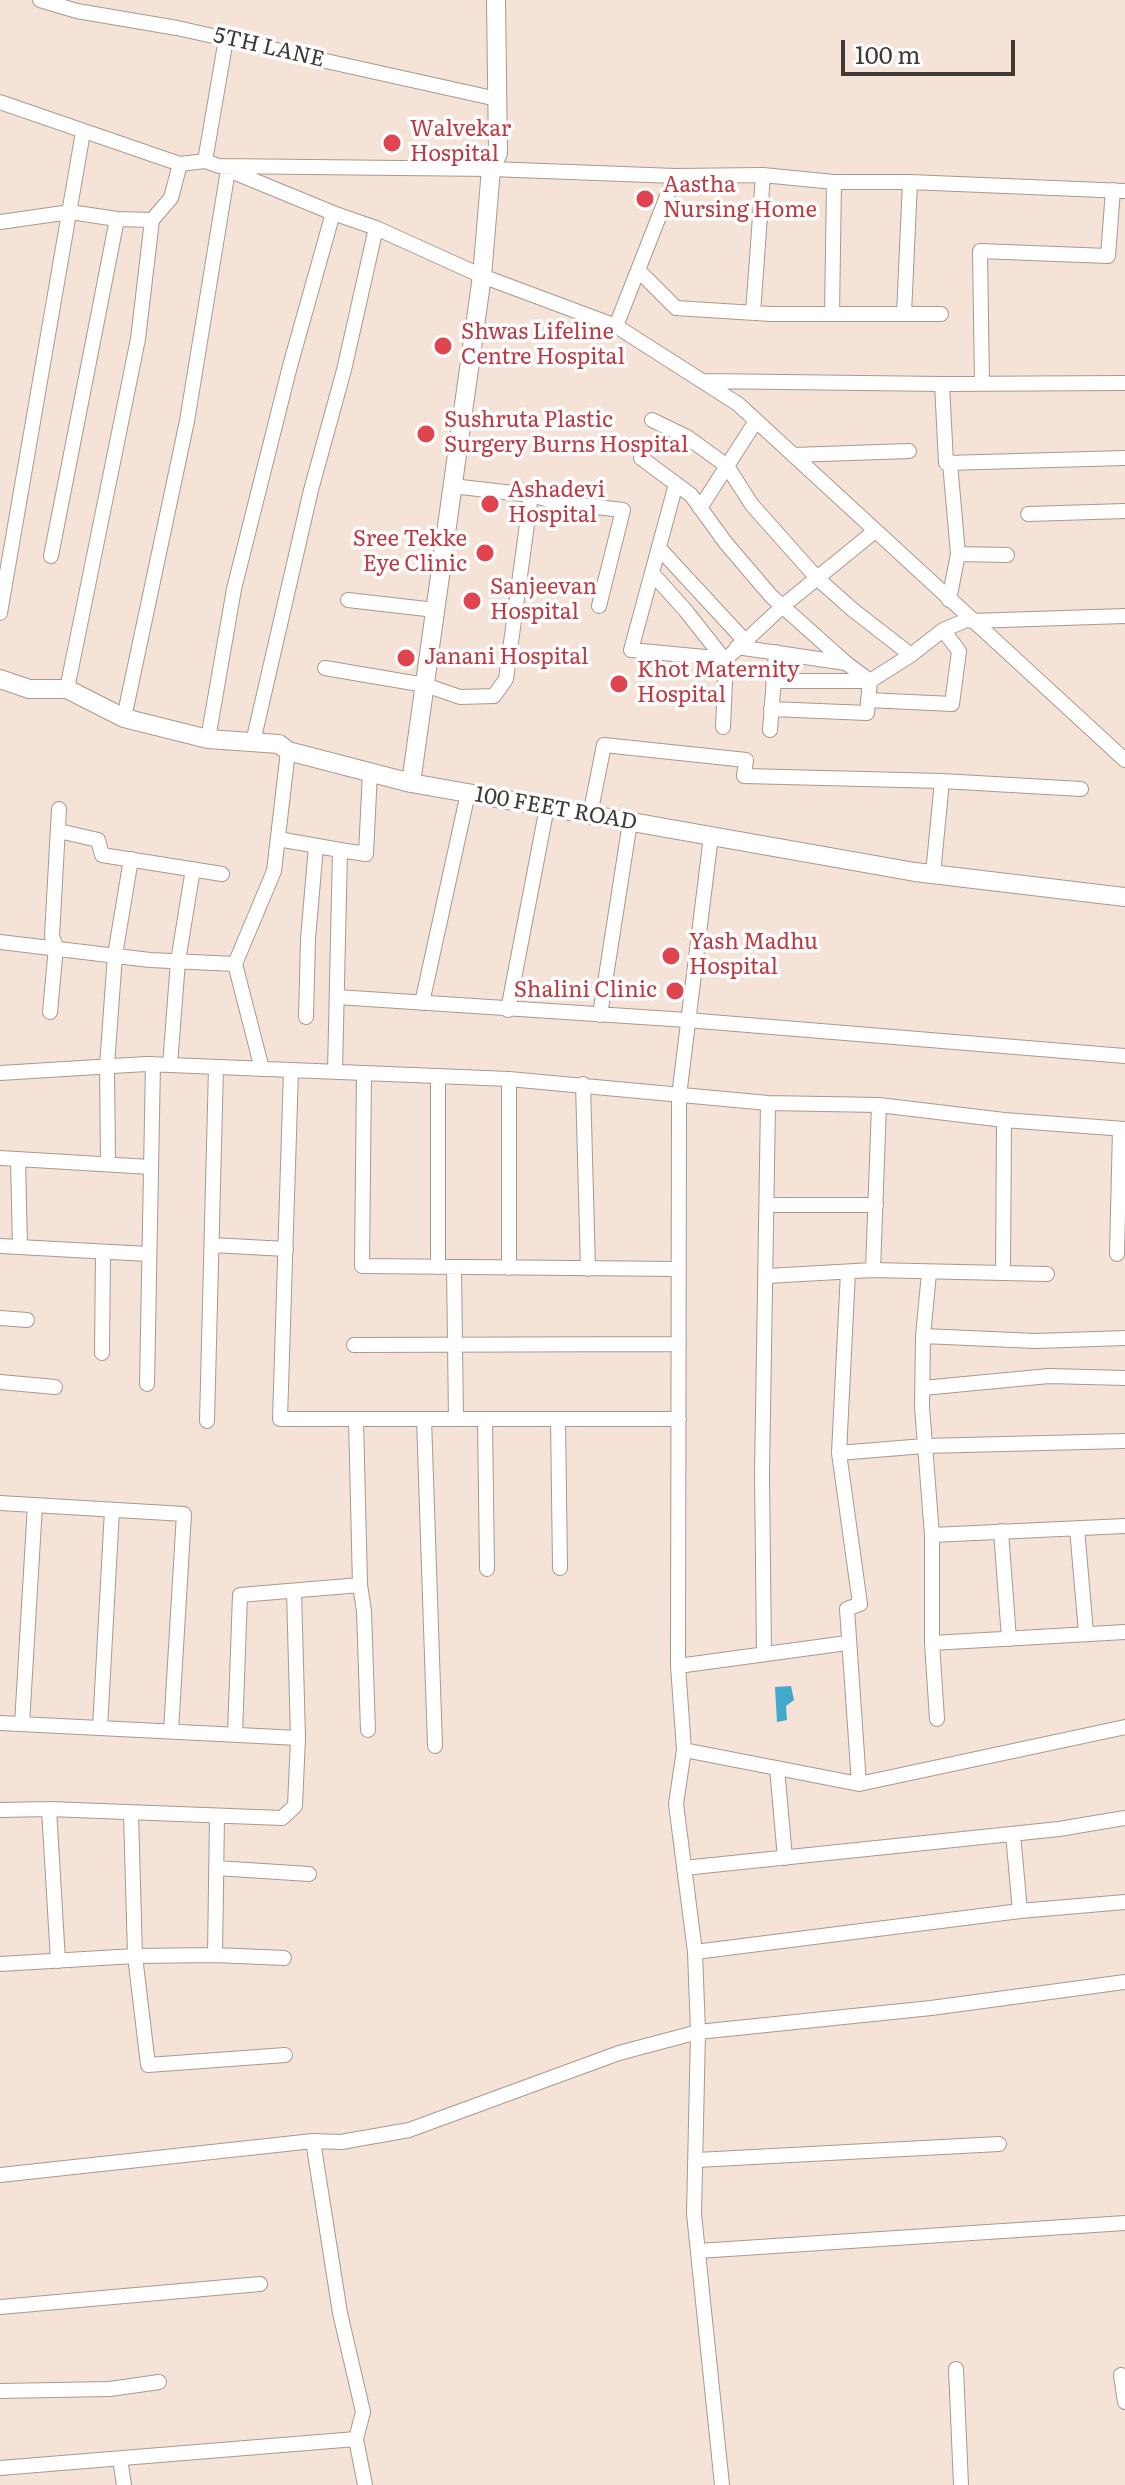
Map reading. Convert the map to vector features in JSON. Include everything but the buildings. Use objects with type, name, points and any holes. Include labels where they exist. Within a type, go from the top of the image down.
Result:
[{"type":"main road","points":[[411,783],[482,276],[491,169],[498,153],[496,0]]},
{"type":"main road","name":"100 FEET ROAD","points":[[0,679],[29,689],[67,689],[124,718],[208,739],[279,744],[288,751],[411,783],[933,874],[1125,897]]},
{"type":"street","name":"5TH LANE","points":[[40,0],[77,11],[226,39],[497,99]]},
{"type":"street","points":[[124,718],[187,421],[217,165],[226,39]]},
{"type":"street","points":[[0,102],[180,164],[491,169],[675,176],[763,175],[834,182],[1119,191],[1108,256],[980,251],[982,384]]},
{"type":"street","points":[[0,613],[83,132]]},
{"type":"street","points":[[67,689],[138,339],[152,220],[171,198],[180,164]]},
{"type":"street","points":[[217,165],[376,228],[482,276],[616,326],[703,381],[738,404],[1125,760]]},
{"type":"street","points":[[753,313],[763,175]]},
{"type":"street","points":[[616,326],[675,176]]},
{"type":"street","points":[[832,314],[834,182]]},
{"type":"street","points":[[904,314],[910,182]]},
{"type":"street","points":[[0,222],[70,212],[117,219],[152,220]]},
{"type":"street","points":[[208,739],[234,589],[290,366],[333,213]]},
{"type":"street","points":[[51,556],[117,219]]},
{"type":"street","points":[[253,742],[376,228]]},
{"type":"street","points":[[638,270],[676,308],[753,313],[941,314]]},
{"type":"street","points":[[703,381],[1125,383]]},
{"type":"street","points":[[942,384],[946,463],[1125,458]]},
{"type":"street","points":[[652,420],[687,437],[727,466],[752,505],[817,578],[911,655]]},
{"type":"street","points":[[700,508],[756,421]]},
{"type":"street","points":[[793,455],[909,451]]},
{"type":"street","points":[[641,458],[691,495],[725,542],[771,596],[870,681]]},
{"type":"street","points":[[949,600],[958,554],[950,463]]},
{"type":"street","points":[[676,484],[631,650],[724,658],[875,531]]},
{"type":"street","points":[[452,486],[623,510],[599,606]]},
{"type":"street","points":[[325,668],[425,685],[460,697],[494,696],[506,679],[531,495]]},
{"type":"street","points":[[1028,514],[1125,511]]},
{"type":"street","points":[[659,548],[741,644],[846,663]]},
{"type":"street","points":[[958,554],[1007,555]]},
{"type":"street","points":[[652,573],[724,658],[723,727]]},
{"type":"street","points":[[348,600],[435,610]]},
{"type":"street","points":[[773,681],[870,681],[943,630],[970,620],[1125,616]]},
{"type":"street","points":[[868,700],[952,704],[959,651],[970,620]]},
{"type":"street","points":[[943,630],[959,651]]},
{"type":"street","points":[[770,730],[776,652]]},
{"type":"street","points":[[771,709],[867,713],[870,681]]},
{"type":"street","points":[[590,815],[604,745],[746,760],[744,776],[942,781],[1081,789]]},
{"type":"street","points":[[262,1069],[235,964],[274,871],[288,751]]},
{"type":"street","points":[[278,839],[366,854],[370,772]]},
{"type":"street","points":[[933,874],[942,781]]},
{"type":"street","points":[[422,1003],[468,793]]},
{"type":"street","points":[[508,1010],[547,807]]},
{"type":"street","points":[[50,1012],[56,947],[52,936],[59,809]]},
{"type":"street","points":[[600,1015],[630,822]]},
{"type":"street","points":[[59,831],[98,840],[102,855],[222,874]]},
{"type":"street","points":[[711,836],[679,1096],[678,1666],[684,1750],[676,1804],[695,1952],[698,2032],[694,2214],[722,2485]]},
{"type":"street","points":[[306,1017],[308,939],[316,846]]},
{"type":"street","points":[[335,1072],[340,850]]},
{"type":"street","points":[[108,1164],[107,1066],[115,955],[131,859]]},
{"type":"street","points":[[170,1065],[178,961],[193,869]]},
{"type":"street","points":[[0,942],[235,964]]},
{"type":"street","points":[[337,997],[687,1020],[1125,1056]]},
{"type":"street","points":[[147,1384],[153,1064]]},
{"type":"street","points":[[0,1073],[153,1064],[509,1079],[768,1103],[879,1105],[1004,1120],[1123,1129],[1117,1254]]},
{"type":"street","points":[[207,1421],[216,1067]]},
{"type":"street","points":[[291,1070],[280,1419],[679,1419]]},
{"type":"street","points":[[364,1073],[362,1266],[679,1269]]},
{"type":"street","points":[[438,1076],[438,1267]]},
{"type":"street","points":[[509,1079],[509,1268]]},
{"type":"street","points":[[583,1084],[588,1269]]},
{"type":"street","points":[[764,1654],[762,1473],[768,1103]]},
{"type":"street","points":[[873,1270],[879,1105]]},
{"type":"street","points":[[1003,1273],[1004,1120]]},
{"type":"street","points":[[0,1158],[150,1167]]},
{"type":"street","points":[[18,1159],[20,1247]]},
{"type":"street","points":[[767,1205],[876,1205]]},
{"type":"street","points":[[212,1245],[286,1249]]},
{"type":"street","points":[[0,1246],[148,1254]]},
{"type":"street","points":[[102,1353],[103,1252]]},
{"type":"street","points":[[454,1267],[456,1419]]},
{"type":"street","points":[[767,1276],[873,1270],[1047,1274]]},
{"type":"street","points":[[848,1272],[839,1453],[860,1604],[847,1609],[859,1784]]},
{"type":"street","points":[[929,1273],[923,1336],[924,1446],[932,1535],[932,1643],[937,1719]]},
{"type":"street","points":[[0,1318],[27,1320]]},
{"type":"street","points":[[923,1336],[1036,1341],[1125,1338]]},
{"type":"street","points":[[354,1345],[679,1344]]},
{"type":"street","points":[[923,1388],[1049,1376],[1125,1378]]},
{"type":"street","points":[[0,1382],[55,1387]]},
{"type":"street","points":[[356,1419],[360,1585],[364,1611],[368,1730]]},
{"type":"street","points":[[424,1419],[435,1746]]},
{"type":"street","points":[[485,1419],[487,1569]]},
{"type":"street","points":[[558,1419],[560,1568]]},
{"type":"street","points":[[839,1453],[924,1446],[1125,1441]]},
{"type":"street","points":[[0,1503],[184,1514],[171,1731]]},
{"type":"street","points":[[22,1724],[35,1505]]},
{"type":"street","points":[[100,1728],[112,1510]]},
{"type":"street","points":[[932,1535],[1125,1526]]},
{"type":"street","points":[[1077,1528],[1086,1633]]},
{"type":"street","points":[[1001,1531],[1009,1639]]},
{"type":"street","points":[[235,1734],[240,1595],[360,1585]]},
{"type":"street","points":[[0,1810],[282,1818],[295,1806],[298,1738],[294,1591]]},
{"type":"street","points":[[932,1643],[1125,1632]]},
{"type":"street","points":[[678,1666],[847,1643]]},
{"type":"street","points":[[0,1723],[298,1738]]},
{"type":"street","points":[[684,1750],[859,1784],[1125,1727]]},
{"type":"street","points":[[777,1768],[785,1858]]},
{"type":"street","points":[[49,1809],[58,1961]]},
{"type":"street","points":[[131,1813],[135,1956],[148,2065],[285,2055]]},
{"type":"street","points":[[215,1955],[217,1816]]},
{"type":"street","points":[[684,1868],[1013,1834],[1125,1818]]},
{"type":"street","points":[[1013,1834],[1020,1911]]},
{"type":"street","points":[[216,1868],[309,1874]]},
{"type":"street","points":[[695,1952],[1020,1911],[1125,1902]]},
{"type":"street","points":[[0,1964],[135,1956],[284,1958]]},
{"type":"street","points":[[0,2175],[262,2149],[313,2141],[341,2142],[409,2130],[619,2053],[698,2032],[931,2008],[1125,1982]]},
{"type":"street","points":[[313,2141],[340,2313],[363,2412],[356,2439],[365,2485]]},
{"type":"street","points":[[697,2160],[999,2144]]},
{"type":"street","points":[[698,2251],[1125,2223]]},
{"type":"street","points":[[0,2307],[260,2284]]},
{"type":"street","points":[[956,2369],[961,2485]]},
{"type":"street","points":[[1121,2375],[1125,2402]]},
{"type":"street","points":[[0,2391],[110,2389],[159,2382]]},
{"type":"street","points":[[0,2468],[356,2439]]},
{"type":"street","points":[[120,2459],[124,2485]]},
{"type":"water","points":[[791,1686],[794,1700],[786,1706],[787,1720],[777,1722],[775,1687]]},
{"type":"place","name":"Walvekar Hospital","points":[[392,143]]},
{"type":"place","name":"Aastha Nursing Home","points":[[645,199]]},
{"type":"place","name":"Shwas Lifeline Centre Hospital","points":[[443,346]]},
{"type":"place","name":"Sushruta Plastic Surgery Burns Hospital","points":[[426,434]]},
{"type":"place","name":"Ashadevi Hospital","points":[[490,504]]},
{"type":"place","name":"Sree Tekke Eye Clinic","points":[[485,553]]},
{"type":"place","name":"Sanjeevan Hospital","points":[[472,601]]},
{"type":"place","name":"Janani Hospital","points":[[406,658]]},
{"type":"place","name":"Khot Maternity Hospital","points":[[619,684]]},
{"type":"place","name":"Yash Madhu Hospital","points":[[671,956]]},
{"type":"place","name":"Shalini Clinic","points":[[675,991]]}]
